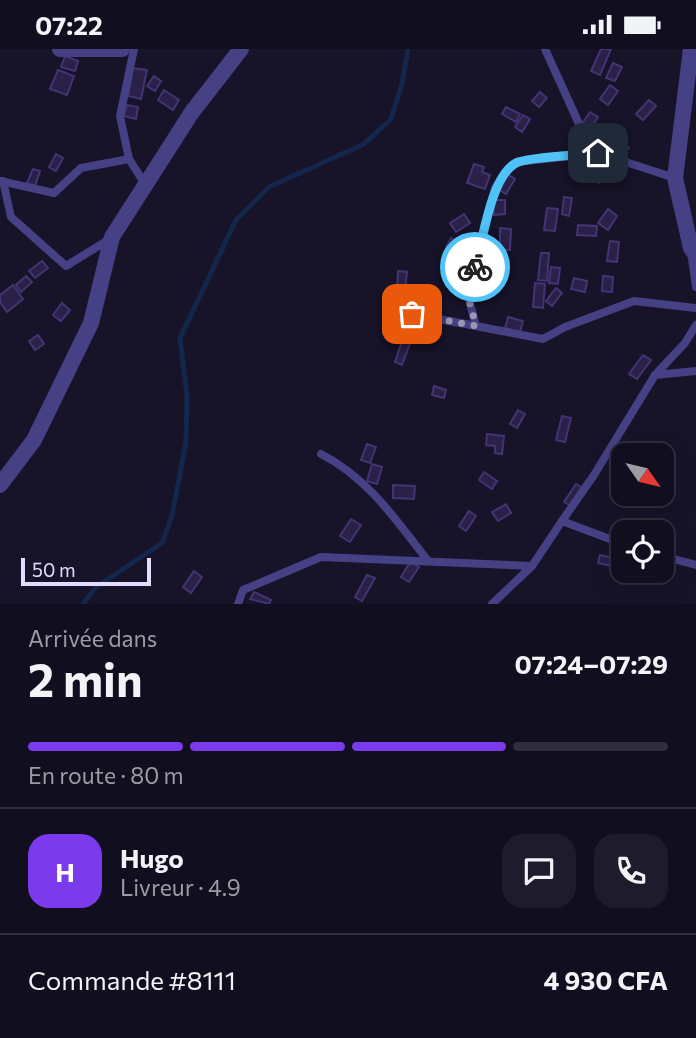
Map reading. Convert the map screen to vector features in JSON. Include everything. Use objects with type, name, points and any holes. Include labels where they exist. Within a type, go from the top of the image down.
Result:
[{"type":"street","points":[[60,49],[122,49]]},
{"type":"street","points":[[0,485],[34,440],[91,323],[113,237],[192,112],[240,49]]},
{"type":"street","points":[[691,49],[675,178],[693,252]]},
{"type":"lane","points":[[134,49],[120,117],[129,159],[147,186]]},
{"type":"lane","points":[[545,49],[585,137],[598,153]]},
{"type":"lane","points":[[476,326],[468,296],[490,203],[504,174],[517,162],[598,153],[675,178]]},
{"type":"lane","points":[[113,237],[66,267],[11,217],[2,181],[54,193],[81,168],[129,159]]},
{"type":"lane","points":[[693,252],[696,287]]},
{"type":"lane","points":[[412,314],[543,339],[565,327],[634,301],[696,308]]},
{"type":"lane","points":[[492,604],[532,566],[594,475],[655,375],[685,343],[696,325]]},
{"type":"lane","points":[[655,375],[696,371]]},
{"type":"lane","points":[[321,454],[340,464],[387,507],[428,561]]},
{"type":"lane","points":[[562,521],[611,539]]},
{"type":"lane","points":[[238,604],[243,590],[321,557],[532,566]]},
{"type":"lane","points":[[674,559],[696,565]]},
{"type":"building","points":[[601,49],[611,49],[600,75],[591,71]]},
{"type":"building","points":[[65,56],[78,61],[75,71],[61,67]]},
{"type":"building","points":[[613,63],[622,67],[615,81],[606,78]]},
{"type":"building","points":[[133,68],[147,70],[141,99],[128,96]]},
{"type":"building","points":[[58,70],[74,76],[67,95],[50,89]]},
{"type":"building","points":[[154,76],[161,81],[155,91],[147,86]]},
{"type":"building","points":[[610,85],[618,91],[608,105],[600,99]]},
{"type":"building","points":[[164,90],[179,100],[173,110],[158,100]]},
{"type":"building","points":[[540,92],[547,98],[539,107],[532,101]]},
{"type":"building","points":[[649,100],[656,106],[643,120],[636,114]]},
{"type":"building","points":[[127,105],[138,107],[136,119],[124,116]]},
{"type":"building","points":[[506,107],[520,114],[516,122],[502,114]]},
{"type":"building","points":[[590,112],[598,117],[590,129],[582,124]]},
{"type":"building","points":[[523,115],[530,119],[522,132],[515,127]]},
{"type":"building","points":[[618,140],[629,148],[622,157],[612,150]]},
{"type":"building","points":[[56,154],[63,158],[56,171],[49,167]]},
{"type":"building","points":[[474,164],[484,167],[482,172],[490,175],[485,189],[467,183]]},
{"type":"building","points":[[593,167],[605,175],[599,183],[588,175]]},
{"type":"building","points":[[33,169],[40,171],[35,186],[27,183]]},
{"type":"building","points":[[507,174],[515,179],[506,194],[498,189]]},
{"type":"building","points":[[564,197],[572,198],[569,216],[562,214]]},
{"type":"building","points":[[494,200],[505,200],[505,214],[494,215]]},
{"type":"building","points":[[547,208],[558,209],[555,231],[544,230]]},
{"type":"building","points":[[608,209],[617,216],[608,230],[598,223]]},
{"type":"building","points":[[464,214],[470,223],[456,232],[450,223]]},
{"type":"building","points":[[578,225],[597,226],[596,236],[577,235]]},
{"type":"building","points":[[500,228],[511,229],[510,250],[500,250]]},
{"type":"building","points":[[451,238],[460,244],[455,252],[446,247]]},
{"type":"building","points":[[610,241],[619,242],[617,262],[607,261]]},
{"type":"building","points":[[541,253],[549,253],[547,281],[538,280]]},
{"type":"building","points":[[42,261],[48,268],[35,278],[29,271]]},
{"type":"building","points":[[486,262],[497,263],[495,276],[485,274]]},
{"type":"building","points":[[551,267],[560,268],[558,284],[549,283]]},
{"type":"building","points":[[398,271],[407,272],[405,290],[397,289]]},
{"type":"building","points":[[26,276],[32,282],[21,292],[16,285]]},
{"type":"building","points":[[603,276],[613,277],[612,292],[602,291]]},
{"type":"building","points":[[574,278],[587,281],[585,292],[571,289]]},
{"type":"building","points":[[535,283],[545,284],[543,308],[533,307]]},
{"type":"building","points":[[13,285],[23,299],[7,312],[0,302],[0,295]]},
{"type":"building","points":[[556,288],[562,293],[552,306],[546,301]]},
{"type":"building","points":[[421,289],[428,291],[422,310],[415,308]]},
{"type":"building","points":[[62,303],[70,310],[61,321],[53,315]]},
{"type":"building","points":[[508,317],[523,321],[520,332],[505,328]]},
{"type":"building","points":[[38,335],[44,344],[35,350],[29,341]]},
{"type":"building","points":[[403,338],[411,341],[402,365],[395,362]]},
{"type":"building","points":[[643,355],[651,360],[637,379],[629,374]]},
{"type":"building","points":[[434,386],[446,390],[444,398],[432,395]]},
{"type":"building","points":[[518,410],[525,414],[517,428],[510,424]]},
{"type":"building","points":[[562,416],[571,418],[565,442],[556,440]]},
{"type":"building","points":[[487,434],[504,436],[502,454],[495,453],[495,446],[486,445]]},
{"type":"building","points":[[367,444],[376,447],[370,463],[361,460]]},
{"type":"building","points":[[372,464],[382,467],[377,484],[367,481]]},
{"type":"building","points":[[484,472],[497,481],[492,489],[479,480]]},
{"type":"building","points":[[576,484],[583,488],[571,506],[564,502]]},
{"type":"building","points":[[393,485],[415,486],[414,499],[393,498]]},
{"type":"building","points":[[506,504],[511,513],[498,521],[492,512]]},
{"type":"building","points":[[469,511],[476,516],[466,531],[459,526]]},
{"type":"building","points":[[351,519],[361,525],[350,542],[340,536]]},
{"type":"building","points":[[600,555],[611,557],[611,566],[598,563]]},
{"type":"building","points":[[411,561],[419,567],[409,582],[401,577]]},
{"type":"building","points":[[194,571],[202,577],[191,593],[183,587]]},
{"type":"building","points":[[367,575],[375,578],[362,601],[355,597]]},
{"type":"building","points":[[254,592],[271,600],[269,604],[250,599]]},
{"type":"waterway","points":[[83,604],[96,587],[162,543],[172,516],[186,442],[187,396],[180,338],[236,220],[269,187],[364,144],[391,119],[402,84],[408,49]]},
{"type":"way so far","points":[[412,314],[476,326],[468,296],[475,267]]},
{"type":"route","points":[[475,267],[489,219],[490,203],[504,174],[517,162],[598,153]]}]
